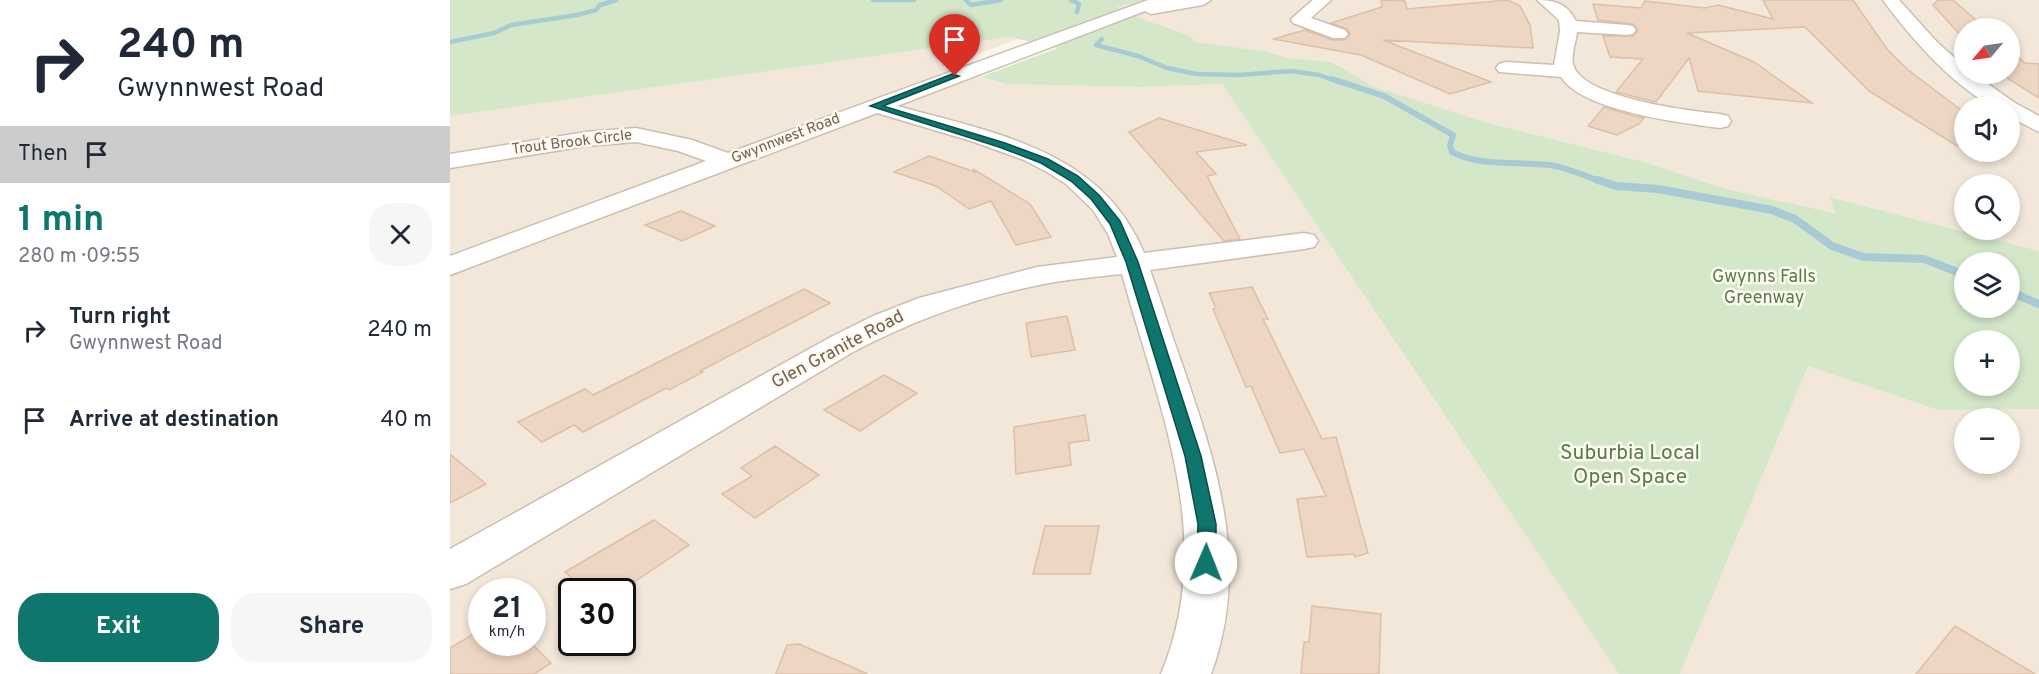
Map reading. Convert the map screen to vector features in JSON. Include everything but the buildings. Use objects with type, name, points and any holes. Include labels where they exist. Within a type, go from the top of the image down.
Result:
[{"type":"street","name":"Gwynnwest Road","points":[[450,266],[1147,5],[1172,0]]},
{"type":"street","name":"Gwynnwest Road","points":[[1123,14],[1203,0]]},
{"type":"street","points":[[1323,0],[1299,19],[1339,34]]},
{"type":"street","points":[[1545,0],[1565,15],[1571,26],[1564,59],[1565,70],[1578,84],[1604,97],[1675,116],[1720,121]]},
{"type":"street","points":[[1891,0],[1929,47],[1952,68],[1993,96]]},
{"type":"street","points":[[1571,26],[1627,30]]},
{"type":"street","points":[[1506,68],[1565,70]]},
{"type":"street","points":[[875,106],[1002,145],[1044,161],[1074,178],[1095,197],[1116,223],[1132,262],[1193,456],[1207,524],[1206,582],[1192,661],[1186,674]]},
{"type":"street","points":[[2020,114],[2039,125]]},
{"type":"street","name":"Trout Brook Circle","points":[[450,160],[586,139],[636,135],[684,145],[727,161]]},
{"type":"street","name":"Glen Granite Road","points":[[450,571],[841,345],[884,323],[930,305],[1036,276],[1304,241]]},
{"type":"shaded area","points":[[1145,0],[2039,0],[2039,251],[1997,240],[2020,240],[2020,174],[1954,174],[1954,229],[1831,197],[1836,213],[1726,189],[1644,162],[1433,107],[1372,86],[1332,62],[1288,58],[1264,51],[1194,42],[1116,7]]},
{"type":"shaded area","points":[[1010,37],[1021,38],[943,67],[1006,84],[1139,87],[1222,84],[1619,674],[450,674],[450,116]]},
{"type":"shaded area","points":[[1808,366],[1938,410],[1954,410],[1954,474],[2020,474],[2020,409],[2039,409],[2039,674],[1680,674]]},
{"type":"green space","name":"Gwynns Falls Greenway","points":[[450,0],[1145,0],[1117,7],[1190,36],[1195,42],[1264,51],[1288,58],[1332,62],[1372,86],[1484,122],[1644,162],[1726,189],[1835,213],[1830,197],[1954,229],[1954,240],[1996,240],[2039,251],[2039,409],[1954,408],[1954,410],[1938,410],[1808,366],[1680,674],[1619,674],[1222,84],[1139,87],[1006,84],[981,77],[1058,48],[1010,37],[450,116]]},
{"type":"waterway","points":[[450,42],[494,33],[511,25],[577,15],[596,10],[600,5],[616,0]]},
{"type":"waterway","points":[[873,0],[914,0]]},
{"type":"waterway","points":[[966,0],[971,5],[1001,0]]},
{"type":"waterway","points":[[1071,0],[1079,4],[1077,12]]},
{"type":"waterway","points":[[1102,39],[1096,45],[1138,56],[1167,68],[1197,74],[1239,75],[1291,71],[1319,75],[1336,81]]},
{"type":"waterway","points":[[1332,79],[1384,96],[1453,135],[1450,145],[1452,152],[1463,157],[1487,162],[1555,166],[1602,182]]},
{"type":"waterway","points":[[1598,180],[1616,186],[1658,189],[1772,210],[1795,219],[1832,246],[1863,257],[1924,259],[1954,271]]},
{"type":"waterway","points":[[2020,296],[2039,304]]},
{"type":"route","points":[[955,76],[875,106],[1002,145],[1044,161],[1074,178],[1095,197],[1116,223],[1132,262],[1193,456],[1207,524],[1206,563]]},
{"type":"park label","name":"Suburbia Local Open Space","points":[[1630,465]]}]
